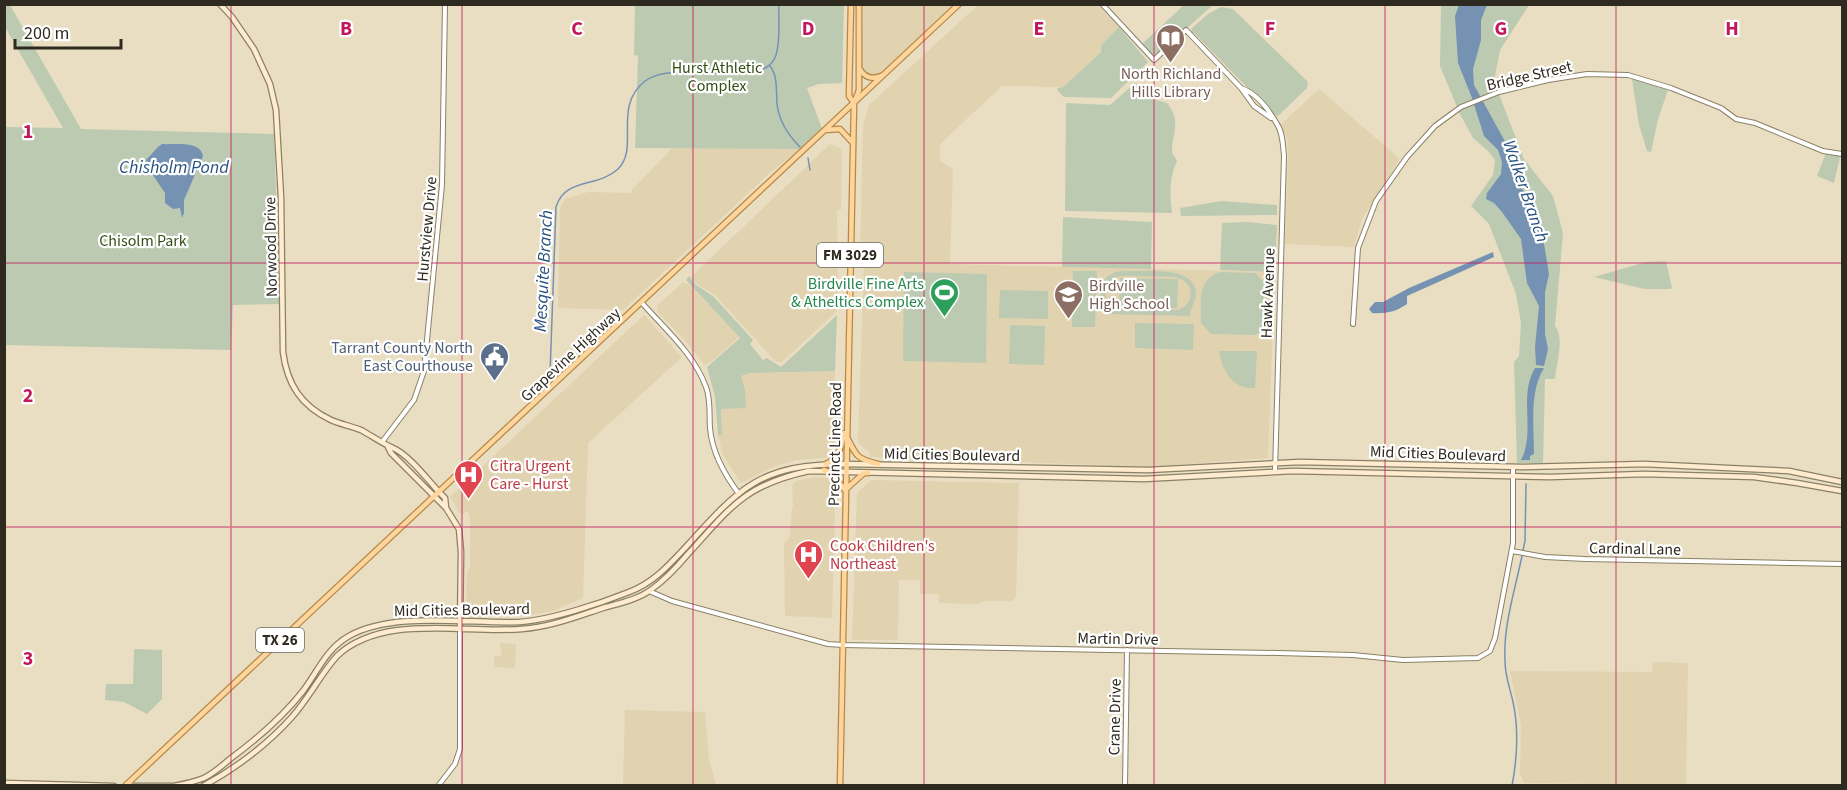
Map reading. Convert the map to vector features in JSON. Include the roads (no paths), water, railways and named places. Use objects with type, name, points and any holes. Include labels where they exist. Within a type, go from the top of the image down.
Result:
[{"type":"main road","name":"Norwood Drive","points":[[220,4],[238,25],[258,55],[270,84],[276,110],[281,197],[282,344],[289,381],[300,398],[312,408],[332,420],[382,442],[391,453],[437,494]]},
{"type":"main road","name":"Grapevine Highway","points":[[126,786],[194,719],[642,303],[959,4]]},
{"type":"main road","points":[[855,7],[859,35]]},
{"type":"main road","name":"Precinct Line Road","points":[[840,786],[854,103],[859,90],[859,35],[855,7]]},
{"type":"main road","name":"Precinct Line Road","points":[[854,103],[849,96],[855,7]]},
{"type":"main road","points":[[859,68],[865,76],[873,78],[886,73]]},
{"type":"main road","points":[[825,130],[840,129],[853,142]]},
{"type":"main road","points":[[826,464],[836,458],[840,452],[847,428]]},
{"type":"main road","points":[[847,436],[855,455],[878,464]]},
{"type":"main road","name":"Mid Cities Boulevard","points":[[126,786],[173,786],[195,782],[211,774],[269,729],[298,697],[321,662],[348,636],[388,622],[535,620],[627,593],[645,585],[665,569],[716,512],[738,492],[762,478],[802,466],[878,464],[1157,470],[1331,461],[1556,468],[1644,464],[1789,471],[1842,482]]},
{"type":"main road","points":[[787,476],[802,466]]},
{"type":"main road","points":[[949,466],[951,475]]},
{"type":"main road","points":[[951,475],[956,466]]},
{"type":"main road","points":[[1061,468],[1068,478]]},
{"type":"main road","points":[[824,470],[833,475],[845,490],[868,472]]},
{"type":"main road","name":"Mid Cities Boulevard","points":[[203,786],[220,777],[274,735],[292,717],[328,667],[342,652],[376,633],[408,629],[536,628],[628,600],[649,591],[666,578],[720,518],[742,498],[764,485],[787,476],[824,470],[1158,479],[1337,471],[1513,476],[1644,474],[1754,477],[1842,491]]},
{"type":"main road","points":[[1157,470],[1158,479]]},
{"type":"main road","points":[[437,494],[456,524],[460,535],[460,630]]},
{"type":"main road","points":[[649,591],[652,584],[663,575],[665,569]]},
{"type":"main road","points":[[535,620],[536,628]]},
{"type":"main road","points":[[408,622],[408,629]]},
{"type":"main road","points":[[336,646],[342,652]]},
{"type":"main road","points":[[4,783],[114,786]]},
{"type":"street","name":"Hurstview Drive","points":[[382,442],[414,400],[424,371],[442,177],[444,4]]},
{"type":"street","name":"Hawk Avenue","points":[[1102,4],[1154,60],[1186,30],[1241,88],[1252,94],[1277,123],[1284,156],[1275,472]]},
{"type":"street","name":"Bridge Street","points":[[1353,324],[1358,248],[1376,201],[1421,140],[1435,126],[1464,106],[1492,95],[1558,79],[1606,73],[1629,75],[1671,88],[1721,108],[1736,119],[1755,123],[1822,151],[1842,154]]},
{"type":"street","points":[[642,303],[692,359],[699,371],[709,396],[710,429],[716,456],[742,498]]},
{"type":"street","points":[[1512,551],[1513,467]]},
{"type":"street","name":"Cardinal Lane","points":[[1512,551],[1545,557],[1585,559],[1842,564]]},
{"type":"street","name":"Martin Drive","points":[[649,591],[672,601],[828,644],[1353,655],[1403,660],[1478,657],[1490,651],[1495,638],[1512,551]]},
{"type":"street","points":[[438,786],[455,764],[460,749],[460,630]]},
{"type":"street","name":"Crane Drive","points":[[1125,786],[1127,650]]},
{"type":"water","points":[[1459,5],[1487,5],[1481,20],[1481,40],[1473,69],[1474,85],[1507,145],[1517,184],[1537,207],[1543,231],[1546,234],[1543,238],[1549,274],[1545,292],[1545,334],[1548,349],[1544,366],[1536,365],[1535,347],[1539,306],[1527,283],[1521,239],[1502,212],[1494,203],[1486,199],[1487,193],[1501,174],[1502,162],[1498,150],[1484,136],[1458,63],[1455,16]]},
{"type":"water","name":"Chisholm Pond","points":[[162,144],[192,145],[201,151],[203,156],[184,200],[182,218],[180,208],[173,209],[165,203],[165,193],[146,165],[146,160]]},
{"type":"water","points":[[1493,252],[1494,257],[1407,296],[1407,304],[1399,309],[1372,313],[1369,309],[1375,302],[1383,302],[1409,288]]},
{"type":"water","points":[[1535,368],[1544,368],[1539,377],[1534,398],[1534,454],[1530,456],[1530,460],[1521,460],[1527,437],[1528,390]]},
{"type":"waterway","name":"Mesquite Branch","points":[[550,374],[556,207],[560,198],[574,187],[601,179],[618,169],[627,150],[630,103],[635,91],[645,81],[659,75],[677,72],[738,74],[755,72],[768,66],[778,49],[779,4]]},
{"type":"waterway","points":[[770,66],[775,79],[777,104],[782,122],[800,147]]},
{"type":"waterway","points":[[808,158],[810,170]]},
{"type":"waterway","name":"Walker Branch","points":[[1523,550],[1526,484]]},
{"type":"waterway","name":"Walker Branch","points":[[1512,786],[1517,733],[1506,672],[1505,648],[1508,621],[1522,556]]},
{"type":"place","name":"North Richland Hills Library","points":[[1171,64]]},
{"type":"place","name":"Birdville Fine Arts & Atheltics Complex","points":[[945,318]]},
{"type":"place","name":"Birdville High School","points":[[1068,320]]},
{"type":"place","name":"Tarrant County North East Courthouse","points":[[494,382]]},
{"type":"place","name":"Citra Urgent Care - Hurst","points":[[469,500]]},
{"type":"place","name":"Cook Children's Northeast","points":[[809,580]]},
{"type":"park label","name":"Hurst Athletic Complex","points":[[717,76]]},
{"type":"park label","name":"Chisolm Park","points":[[143,240]]}]
